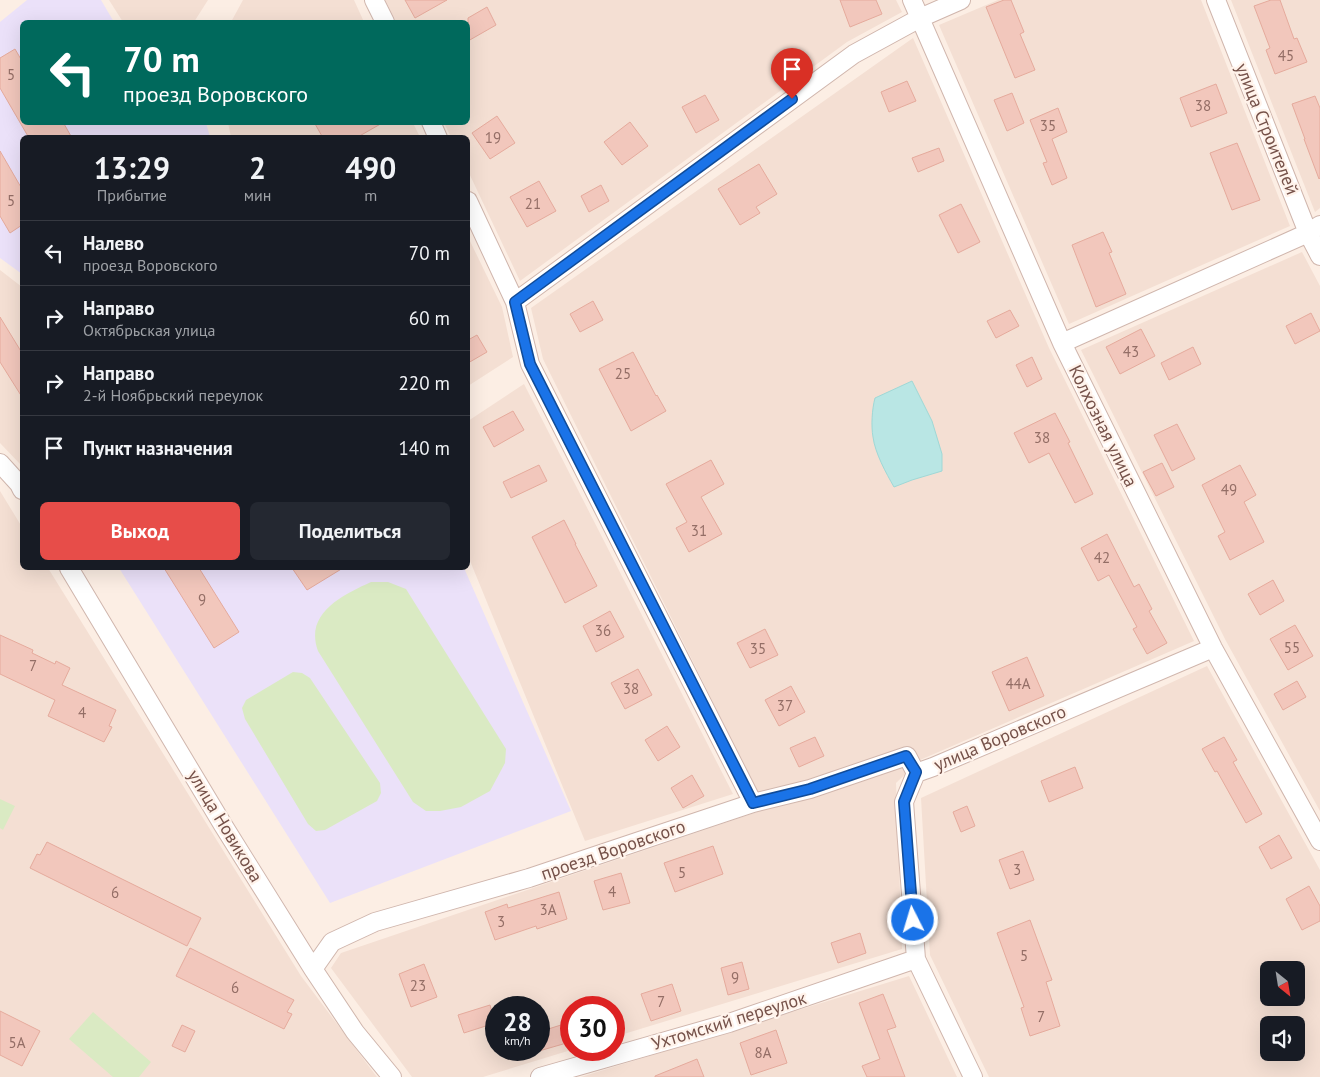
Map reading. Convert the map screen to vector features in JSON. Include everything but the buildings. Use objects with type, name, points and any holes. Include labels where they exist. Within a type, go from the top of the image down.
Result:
[{"type":"street","points":[[374,0],[383,20]]},
{"type":"street","name":"Колхозная улица","points":[[912,0],[1062,343],[1213,648],[1320,841]]},
{"type":"street","points":[[515,302],[854,54],[920,18],[962,0]]},
{"type":"street","name":"улица Строителей","points":[[1216,0],[1314,229],[1320,256]]},
{"type":"street","points":[[470,204],[515,302],[530,364],[753,803]]},
{"type":"street","points":[[1062,343],[1314,229]]},
{"type":"street","points":[[0,463],[20,486]]},
{"type":"street","name":"улица Новикова","points":[[70,570],[223,825],[313,969],[355,1032],[392,1077]]},
{"type":"street","name":"улица Воровского","points":[[973,1077],[916,959],[904,802],[916,772],[933,767],[1213,648]]},
{"type":"street","name":"проезд Воровского","points":[[313,969],[332,942],[375,922],[528,878],[753,803],[810,789],[906,756],[916,772]]},
{"type":"street","name":"Ухтомский переулок","points":[[540,1077],[729,1023],[916,959]]},
{"type":"shaded area","points":[[27,0],[101,0],[113,20],[20,20],[20,125],[207,125],[209,135],[20,135],[20,273],[0,258],[0,22]]},
{"type":"shaded area","points":[[109,0],[208,0],[195,20],[122,20]]},
{"type":"shaded area","points":[[243,0],[354,0],[363,20],[232,20]]},
{"type":"shaded area","points":[[385,0],[896,0],[902,12],[847,42],[520,281],[470,175],[470,135],[450,135],[445,125],[470,125],[470,20],[395,20]]},
{"type":"shaded area","points":[[998,0],[1201,0],[1290,226],[1069,324],[939,25]]},
{"type":"shaded area","points":[[1231,0],[1320,0],[1320,208],[1315,212]]},
{"type":"shaded area","points":[[913,38],[1049,348],[1194,641],[920,760],[896,783],[902,949],[625,1034],[625,996],[560,996],[560,1053],[550,1056],[550,996],[485,996],[485,1061],[535,1061],[483,1077],[412,1077],[331,968],[341,953],[766,809],[543,359],[531,308]]},
{"type":"shaded area","points":[[228,125],[414,125],[419,135],[231,135]]},
{"type":"shaded area","points":[[470,241],[502,307],[513,357],[470,385]]},
{"type":"shaded area","points":[[1302,252],[1320,286],[1320,811],[1226,641],[1081,350]]},
{"type":"shaded area","points":[[0,270],[20,285],[20,464],[0,443]]},
{"type":"shaded area","points":[[524,384],[733,794],[585,841],[470,561],[470,420]]},
{"type":"shaded area","points":[[0,491],[20,524],[20,570],[49,570],[301,976],[377,1077],[0,1077]]},
{"type":"shaded area","points":[[120,570],[465,570],[571,811],[330,903]]},
{"type":"shaded area","points":[[1207,666],[1320,870],[1320,1077],[989,1077],[930,955],[921,798]]},
{"type":"shaded area","points":[[909,976],[957,1077],[581,1077]]},
{"type":"green space","points":[[371,582],[388,582],[406,589],[506,749],[505,763],[490,791],[461,807],[440,811],[426,811],[413,802],[318,651],[315,638],[316,626],[321,616],[338,600]]},
{"type":"green space","points":[[293,672],[302,673],[310,678],[380,783],[381,793],[377,801],[325,830],[316,831],[308,824],[245,719],[242,708],[246,700]]},
{"type":"green space","points":[[0,799],[15,806],[3,830],[0,828]]},
{"type":"green space","points":[[93,1012],[151,1062],[139,1077],[113,1077],[69,1039]]},
{"type":"water","points":[[912,381],[932,421],[942,454],[942,471],[894,487],[881,463],[874,443],[872,428],[873,407],[875,398]]},
{"type":"route","points":[[792,99],[515,302],[530,364],[753,803],[810,789],[906,756],[916,772],[904,802],[913,920]]}]
